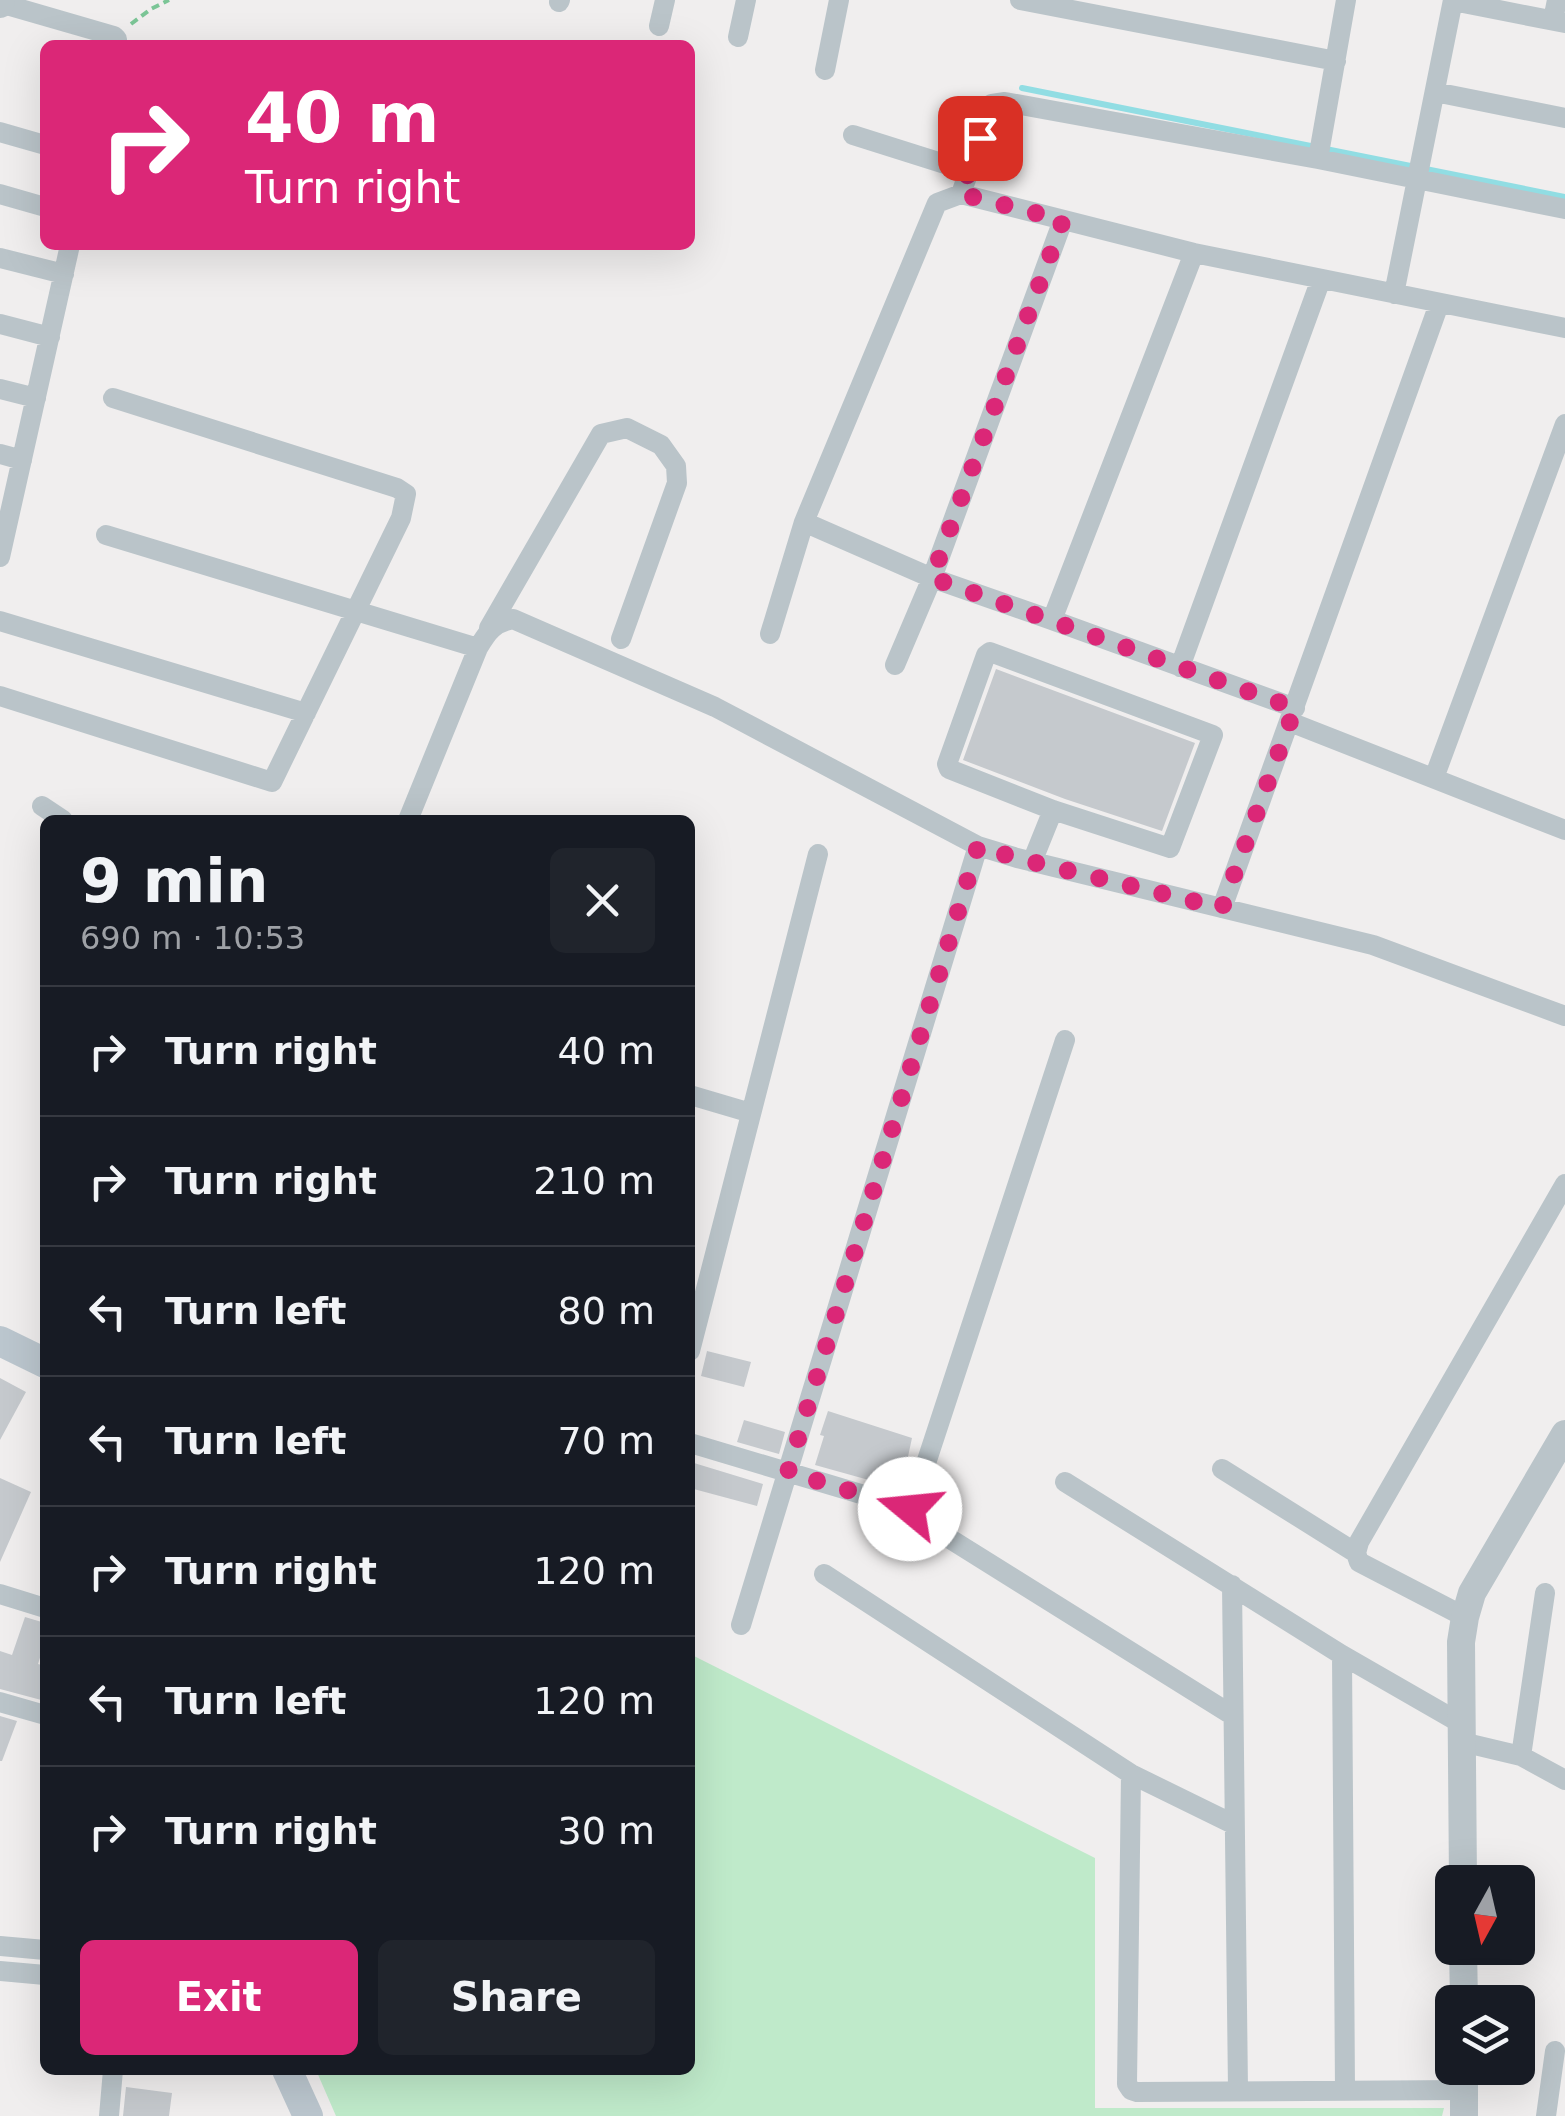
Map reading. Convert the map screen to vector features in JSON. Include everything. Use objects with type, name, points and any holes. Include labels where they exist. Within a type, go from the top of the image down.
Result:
[{"type":"main road","points":[[0,1341],[40,1360]]},
{"type":"main road","points":[[289,2075],[308,2116]]},
{"type":"street","points":[[660,26],[665,0]]},
{"type":"street","points":[[738,38],[746,0]]},
{"type":"street","points":[[825,70],[839,0]]},
{"type":"street","points":[[1020,0],[1336,61]]},
{"type":"street","points":[[1318,159],[1346,0]]},
{"type":"street","points":[[1394,294],[1454,0],[1558,14]]},
{"type":"street","points":[[1,2],[111,40]]},
{"type":"street","points":[[1435,92],[1565,118]]},
{"type":"street","points":[[961,194],[992,104],[998,102],[1318,159],[1565,209]]},
{"type":"street","points":[[0,132],[40,144]]},
{"type":"street","points":[[853,135],[968,171]]},
{"type":"street","points":[[0,194],[40,206]]},
{"type":"street","points":[[770,634],[804,522],[936,203],[961,194],[1194,253],[1565,328]]},
{"type":"street","points":[[895,665],[932,578],[1063,220]]},
{"type":"street","points":[[0,558],[69,250]]},
{"type":"street","points":[[1052,620],[1194,253]]},
{"type":"street","points":[[0,258],[64,274]]},
{"type":"street","points":[[1180,667],[1321,279]]},
{"type":"street","points":[[1222,908],[1439,304]]},
{"type":"street","points":[[0,324],[50,336]]},
{"type":"street","points":[[0,390],[36,398]]},
{"type":"street","points":[[0,696],[272,782],[402,518],[406,494],[398,488],[113,398]]},
{"type":"street","points":[[1434,778],[1565,424]]},
{"type":"street","points":[[410,815],[489,628],[602,434],[626,428],[662,446],[676,466],[677,483],[621,640]]},
{"type":"street","points":[[0,454],[22,460]]},
{"type":"street","points":[[804,522],[932,578],[1180,667],[1434,778],[1565,830]]},
{"type":"street","points":[[106,534],[478,648]]},
{"type":"street","points":[[489,628],[513,619],[715,707],[978,846],[1373,946],[1565,1016]]},
{"type":"street","points":[[0,621],[306,712]]},
{"type":"street","points":[[988,652],[1213,735],[1170,848],[1053,810],[947,766],[988,652]]},
{"type":"street","points":[[42,806],[55,815]]},
{"type":"street","points":[[1032,862],[1053,810]]},
{"type":"street","points":[[742,1624],[978,846]]},
{"type":"street","points":[[695,1332],[818,854]]},
{"type":"street","points":[[695,1444],[910,1509],[1065,1040]]},
{"type":"street","points":[[695,1096],[752,1113]]},
{"type":"street","points":[[1356,1553],[1368,1525],[1565,1184]]},
{"type":"street","points":[[1463,1865],[1461,1642],[1465,1617],[1472,1593],[1565,1434]]},
{"type":"street","points":[[1222,1469],[1356,1553],[1359,1562],[1465,1617]]},
{"type":"street","points":[[1064,1482],[1462,1733],[1520,1756],[1565,1780]]},
{"type":"street","points":[[946,1537],[1232,1715]]},
{"type":"street","points":[[824,1574],[1131,1774],[1233,1824]]},
{"type":"street","points":[[1232,1585],[1238,2090]]},
{"type":"street","points":[[1520,1756],[1545,1593]]},
{"type":"street","points":[[0,1594],[40,1606]]},
{"type":"street","points":[[1342,1655],[1345,2090]]},
{"type":"street","points":[[0,1702],[40,1714]]},
{"type":"street","points":[[1131,1774],[1127,2084],[1131,2090],[1464,2091]]},
{"type":"street","points":[[0,1946],[40,1950]]},
{"type":"street","points":[[0,1971],[40,1975]]},
{"type":"street","points":[[1546,2116],[1556,2050]]},
{"type":"street","points":[[109,2116],[113,2075]]},
{"type":"path","points":[[119,40],[136,18],[169,0]]},
{"type":"green space","points":[[695,1657],[1095,1858],[1095,2108],[1444,2108],[1442,2116],[336,2116],[318,2075],[695,2075]]},
{"type":"building","points":[[996,669],[1195,743],[1162,831],[963,760]]},
{"type":"building","points":[[707,1351],[751,1362],[744,1387],[701,1376]]},
{"type":"building","points":[[0,1378],[26,1392],[0,1440]]},
{"type":"building","points":[[828,1411],[912,1438],[901,1489],[815,1465]]},
{"type":"building","points":[[744,1420],[785,1432],[779,1454],[737,1442]]},
{"type":"building","points":[[695,1463],[763,1484],[757,1506],[695,1489]]},
{"type":"building","points":[[0,1478],[31,1492],[0,1562]]},
{"type":"building","points":[[25,1617],[40,1622],[40,1700],[0,1689],[0,1651],[12,1655]]},
{"type":"building","points":[[0,1716],[17,1721],[2,1761],[0,1761]]},
{"type":"building","points":[[126,2087],[172,2093],[169,2116],[123,2116]]},
{"type":"waterway","points":[[1022,88],[1565,197]]},
{"type":"route","points":[[910,1509],[788,1472],[978,846],[1222,908],[1295,708],[932,578],[1063,220],[961,194],[980,138]]}]
